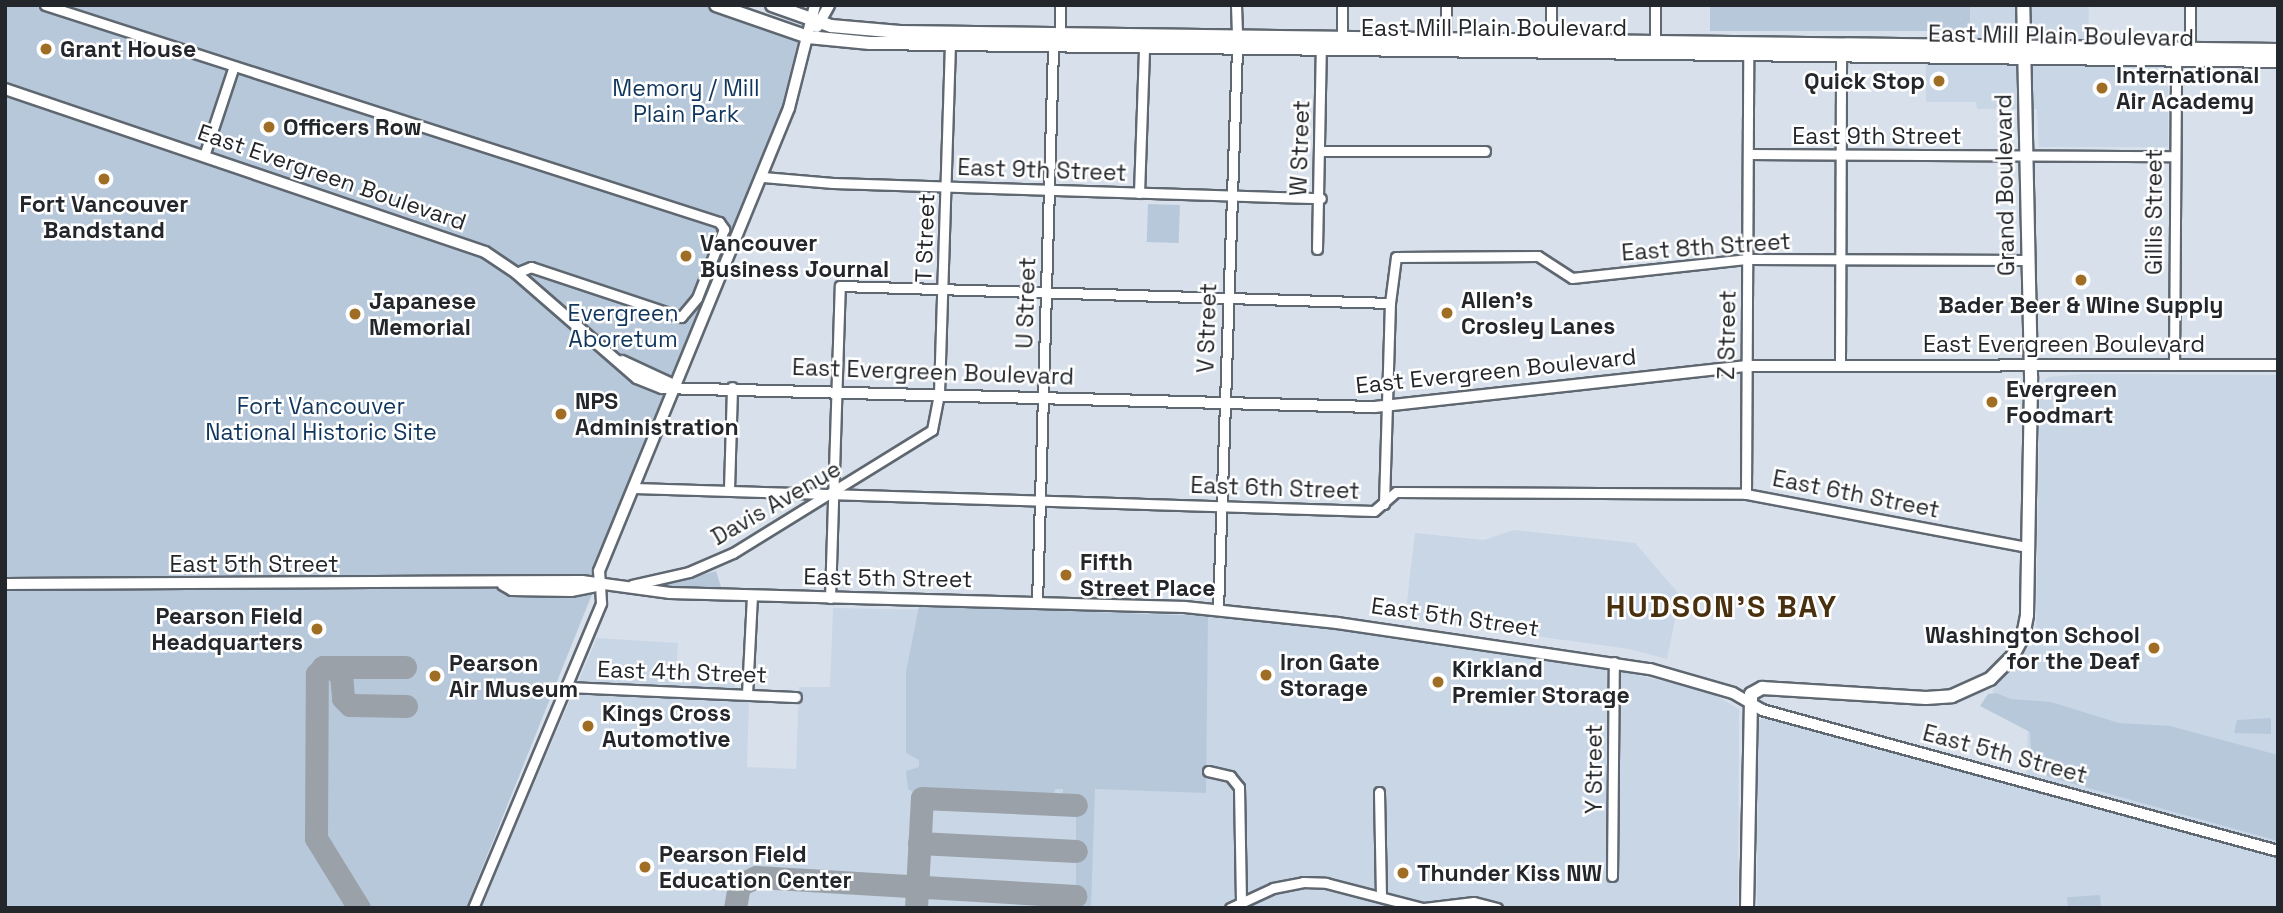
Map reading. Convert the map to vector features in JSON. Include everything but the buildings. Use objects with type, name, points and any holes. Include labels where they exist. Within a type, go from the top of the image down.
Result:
[{"type":"main road","name":"East Mill Plain Boulevard","points":[[716,5],[808,37],[950,45],[1057,41],[1237,43],[1321,48],[1841,53],[2278,50]]},
{"type":"main road","name":"East Mill Plain Boulevard","points":[[772,5],[815,21],[862,31],[1144,47],[1342,38],[1655,39],[2278,61]]},
{"type":"main road","name":"Grand Boulevard","points":[[1748,701],[1751,694],[1762,688],[1926,698],[1952,696],[1982,685],[2006,665],[2023,636],[2027,547],[2028,260],[2023,5]]},
{"type":"main road","points":[[1746,908],[1748,701]]},
{"type":"street","points":[[45,5],[233,69],[719,222],[723,235],[697,298],[681,317],[531,267],[516,273]]},
{"type":"street","points":[[815,5],[815,21]]},
{"type":"street","points":[[473,908],[601,603],[599,571],[763,177],[799,79],[808,37],[815,21],[829,5]]},
{"type":"street","name":"U Street","points":[[1037,603],[1049,190],[1060,5]]},
{"type":"street","name":"V Street","points":[[1218,609],[1237,43],[1236,5]]},
{"type":"street","points":[[1342,5],[1342,38]]},
{"type":"street","points":[[1446,5],[1446,38]]},
{"type":"street","points":[[1551,5],[1551,39]]},
{"type":"street","points":[[1655,5],[1655,39]]},
{"type":"street","points":[[2190,5],[2190,49]]},
{"type":"street","name":"T Street","points":[[931,432],[939,393],[950,45]]},
{"type":"street","points":[[1139,193],[1144,47]]},
{"type":"street","name":"W Street","points":[[1317,249],[1321,198],[1321,48]]},
{"type":"street","name":"Z Street","points":[[1746,494],[1748,51]]},
{"type":"street","points":[[1840,364],[1841,53]]},
{"type":"street","name":"Gillis Street","points":[[2174,365],[2176,59]]},
{"type":"street","points":[[204,156],[233,69]]},
{"type":"street","name":"East Evergreen Boulevard","points":[[5,89],[485,252],[516,273],[636,378],[662,388],[732,387],[1386,405],[1745,366],[2278,365]]},
{"type":"street","points":[[1321,151],[1485,151]]},
{"type":"street","name":"East 9th Street","points":[[1748,155],[2174,156]]},
{"type":"street","name":"East 9th Street","points":[[763,177],[1049,190],[1321,198]]},
{"type":"street","name":"East 8th Street","points":[[1390,303],[1396,257],[1538,256],[1572,278],[1748,259],[2028,260]]},
{"type":"street","points":[[830,598],[840,286],[1390,303],[1384,505]]},
{"type":"street","points":[[729,489],[732,387]]},
{"type":"street","name":"Davis Avenue","points":[[631,586],[689,572],[733,553],[931,432]]},
{"type":"street","name":"East 6th Street","points":[[634,488],[1374,511],[1396,492],[1746,494],[2027,547]]},
{"type":"street","name":"East 5th Street","points":[[5,584],[503,585],[513,580],[631,586],[667,593],[1218,609],[1614,662],[1703,683],[1748,701],[1762,710],[2278,851]]},
{"type":"street","points":[[747,694],[752,596]]},
{"type":"street","name":"Y Street","points":[[1612,876],[1614,662]]},
{"type":"street","name":"East 4th Street","points":[[566,687],[796,697]]},
{"type":"street","points":[[1208,771],[1230,776],[1239,787],[1241,902]]},
{"type":"street","points":[[1379,792],[1381,895]]},
{"type":"street","points":[[1230,908],[1303,882],[1381,895],[1423,908],[1474,902],[1497,908]]},
{"type":"shaded area","points":[[1970,5],[2089,5],[2088,37],[2138,39],[2138,63],[2168,63],[2168,147],[2039,147],[2037,109],[1977,109],[1976,102],[1926,102],[1926,35],[1970,35]]},
{"type":"shaded area","name":"Washington School for the Deaf","points":[[2083,374],[2278,375],[2278,908],[1757,908],[1758,722],[1764,717],[2026,790],[2028,721],[1992,691],[2036,639],[2040,385],[2048,377]]},
{"type":"shaded area","points":[[1514,530],[1635,543],[1680,595],[1667,659],[1629,649],[1405,618],[1415,533],[1484,540]]},
{"type":"shaded area","points":[[833,608],[1247,616],[1576,661],[1710,692],[1739,709],[1738,908],[465,908],[494,843],[508,844],[597,638],[678,643],[676,681],[735,683],[735,700],[749,700],[747,767],[796,769],[799,687],[830,687]]},
{"type":"green space","name":"Fort Vancouver National Historic Site","points":[[5,5],[716,5],[800,39],[805,52],[799,79],[466,908],[5,908]]},
{"type":"green space","points":[[1710,5],[1970,5],[1970,31],[1710,31]]},
{"type":"green space","points":[[1148,204],[1180,205],[1179,243],[1147,242]]},
{"type":"green space","points":[[716,571],[722,590],[665,587],[665,585]]},
{"type":"green space","points":[[919,606],[1208,616],[1206,793],[1095,789],[1091,908],[1072,908],[1076,906],[1076,802],[1063,800],[1063,789],[1055,789],[1054,800],[916,794],[908,789],[906,771],[919,767],[919,760],[906,753],[906,672]]},
{"type":"green space","points":[[1996,693],[2011,699],[2051,702],[2119,723],[2170,726],[2278,755],[2278,841],[2049,777],[2032,764],[2030,732],[1980,706],[1988,694]]},
{"type":"green space","points":[[2271,718],[2271,734],[2234,733],[2237,720]]},
{"type":"green space","points":[[2100,895],[2101,908],[2068,908],[2067,897]]},
{"type":"taxiway","points":[[359,908],[316,838],[317,674],[323,667],[405,667]]},
{"type":"taxiway","points":[[330,667],[341,674],[343,698],[350,705],[406,706]]},
{"type":"taxiway","points":[[916,908],[922,798],[1076,805]]},
{"type":"taxiway","points":[[919,843],[1076,851]]},
{"type":"taxiway","points":[[735,908],[739,885],[756,877],[1075,896]]},
{"type":"place","name":"Grant House","points":[[46,49]]},
{"type":"place","name":"Quick Stop","points":[[1939,81]]},
{"type":"place","name":"International Air Academy","points":[[2102,88]]},
{"type":"place","name":"Officers Row","points":[[269,127]]},
{"type":"place","name":"Fort Vancouver Bandstand","points":[[104,179]]},
{"type":"place","name":"Vancouver Business Journal","points":[[686,256]]},
{"type":"place","name":"Bader Beer & Wine Supply","points":[[2081,280]]},
{"type":"place","name":"Allen's Crosley Lanes","points":[[1447,313]]},
{"type":"place","name":"Japanese Memorial","points":[[355,314]]},
{"type":"place","name":"Evergreen Foodmart","points":[[1992,402]]},
{"type":"place","name":"NPS Administration","points":[[561,414]]},
{"type":"place","name":"Fifth Street Place","points":[[1066,575]]},
{"type":"place","name":"Pearson Field Headquarters","points":[[317,629]]},
{"type":"place","name":"Washington School for the Deaf","points":[[2154,648]]},
{"type":"place","name":"Iron Gate Storage","points":[[1266,675]]},
{"type":"place","name":"Pearson Air Museum","points":[[435,676]]},
{"type":"place","name":"Kirkland Premier Storage","points":[[1438,682]]},
{"type":"place","name":"Kings Cross Automotive","points":[[588,726]]},
{"type":"place","name":"Pearson Field Education Center","points":[[645,867]]},
{"type":"place","name":"Thunder Kiss NW","points":[[1403,873]]},
{"type":"district","name":"HUDSON'S BAY","points":[[1722,607]]},
{"type":"park label","name":"Memory / Mill Plain Park","points":[[686,101]]},
{"type":"park label","name":"Evergreen Aboretum","points":[[623,326]]}]
